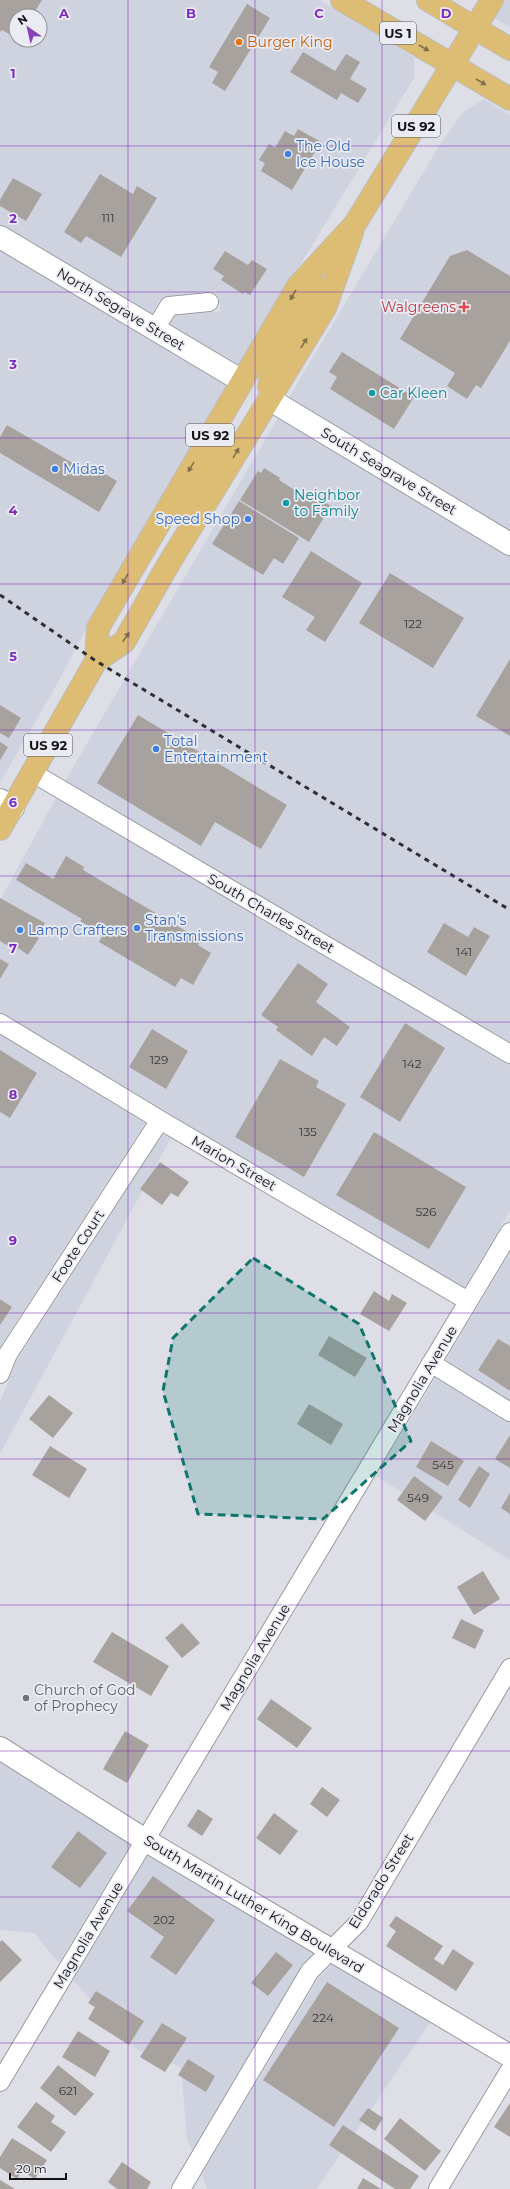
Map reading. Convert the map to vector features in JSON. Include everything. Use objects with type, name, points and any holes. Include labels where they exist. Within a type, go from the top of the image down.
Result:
[{"type":"main road","name":"US 1","points":[[342,0],[510,99]]},
{"type":"main road","points":[[428,0],[510,50]]},
{"type":"main road","name":"US 92","points":[[0,829],[6,804],[33,773],[96,661],[98,628],[298,286],[355,224],[492,0]]},
{"type":"main road","name":"US 92","points":[[96,661],[124,642],[146,602],[325,308],[355,224]]},
{"type":"main road","points":[[269,399],[270,380],[275,360],[314,287],[318,265]]},
{"type":"main road","points":[[146,602],[166,544],[245,402],[247,393],[242,381]]},
{"type":"street","name":"North Segrave Street","points":[[0,237],[242,381]]},
{"type":"street","points":[[155,329],[169,306],[209,302]]},
{"type":"street","name":"South Seagrave Street","points":[[269,399],[510,544]]},
{"type":"street","name":"South Charles Street","points":[[33,773],[510,1054]]},
{"type":"street","name":"Marion Street","points":[[0,1023],[160,1120],[468,1301]]},
{"type":"street","name":"Foote Court","points":[[0,1374],[8,1354],[160,1120]]},
{"type":"street","name":"Magnolia Avenue","points":[[0,2082],[510,1232]]},
{"type":"street","points":[[431,1363],[510,1412]]},
{"type":"street","name":"Eldorado Street","points":[[181,2189],[310,1971],[359,1922],[510,1668]]},
{"type":"street","name":"South Martin Luther King Boulevard","points":[[0,1748],[145,1840],[510,2056]]},
{"type":"street","points":[[438,2189],[510,2070]]},
{"type":"highlighted area","points":[[253,1258],[359,1324],[411,1441],[323,1519],[198,1514],[163,1391],[173,1338]]},
{"type":"shaded area","points":[[0,0],[320,0],[414,57],[414,78],[238,367],[169,326],[175,316],[221,311],[216,290],[167,296],[160,300],[151,315],[0,225]]},
{"type":"shaded area","points":[[505,0],[510,0],[510,27],[494,18]]},
{"type":"shaded area","points":[[484,99],[510,115],[510,532],[288,399],[439,146],[463,112]]},
{"type":"shaded area","points":[[0,248],[228,384],[113,579],[56,686],[0,783]]},
{"type":"shaded area","points":[[279,416],[510,555],[510,1043],[65,781]]},
{"type":"shaded area","points":[[56,798],[510,1065],[510,1211],[464,1288],[164,1111],[0,1012],[0,900]]},
{"type":"shaded area","points":[[0,1035],[145,1123],[0,1347]]},
{"type":"shaded area","points":[[163,1134],[171,1138],[0,1454],[0,1402],[17,1360]]},
{"type":"shaded area","points":[[510,1253],[510,1401],[446,1360]]},
{"type":"shaded area","points":[[436,1377],[510,1423],[510,1560],[376,1476]]},
{"type":"shaded area","points":[[0,1760],[131,1843],[59,1963],[34,1933],[0,1930]]},
{"type":"shaded area","points":[[149,1854],[314,1952],[302,1965],[192,2150],[187,2139],[181,2067],[136,2049],[73,1980]]},
{"type":"shaded area","points":[[334,1963],[431,2021],[317,2189],[207,2189],[202,2174],[319,1978]]},
{"type":"building","points":[[0,0],[42,0],[37,8],[8,8],[8,33],[2,30],[0,32]]},
{"type":"building","name":"Burger King","points":[[247,4],[270,18],[225,91],[212,83],[218,72],[209,67]]},
{"type":"building","points":[[303,52],[335,71],[346,54],[360,62],[350,79],[367,89],[358,103],[341,93],[337,100],[290,72]]},
{"type":"building","name":"The Old Ice House","points":[[298,129],[321,142],[292,190],[261,171],[265,163],[259,160],[269,144],[275,148],[285,131],[294,136]]},
{"type":"building","points":[[100,174],[133,194],[137,186],[157,198],[121,257],[86,236],[81,243],[64,232]]},
{"type":"building","points":[[13,178],[42,194],[26,221],[0,206],[0,200]]},
{"type":"building","name":"Walgreens","points":[[467,250],[510,276],[510,341],[481,388],[476,385],[467,399],[447,386],[455,373],[400,339],[450,256]]},
{"type":"building","points":[[225,251],[248,265],[252,260],[267,269],[250,295],[244,292],[243,294],[221,280],[224,276],[213,269]]},
{"type":"building","name":"Car Kleen","points":[[342,352],[414,397],[394,429],[330,389],[337,377],[329,372]]},
{"type":"building","name":"Midas","points":[[7,425],[88,472],[92,466],[117,481],[99,512],[0,453],[0,437]]},
{"type":"building","name":"Neighbor to Family","points":[[264,468],[280,478],[279,480],[312,501],[315,496],[331,506],[309,542],[240,500],[258,471],[261,473]]},
{"type":"building","name":"Speed Shop","points":[[239,501],[299,538],[283,564],[274,558],[263,575],[212,544]]},
{"type":"building","points":[[311,551],[362,583],[325,642],[306,630],[315,617],[282,597]]},
{"type":"building","points":[[390,573],[464,618],[433,668],[359,623]]},
{"type":"building","points":[[510,659],[510,736],[476,716]]},
{"type":"building","points":[[0,705],[21,718],[9,738],[0,733]]},
{"type":"building","name":"Total Entertainment","points":[[138,715],[287,805],[261,849],[215,822],[201,846],[97,783]]},
{"type":"building","points":[[0,742],[8,747],[0,760]]},
{"type":"building","name":"Stan's Transmissions","points":[[66,856],[84,867],[83,870],[201,940],[198,945],[211,953],[193,985],[181,978],[175,987],[99,942],[103,935],[80,921],[82,919],[16,880],[26,863],[53,879]]},
{"type":"building","name":"Lamp Crafters","points":[[0,898],[45,923],[37,937],[39,938],[28,955],[18,948],[16,951],[0,941]]},
{"type":"building","points":[[444,923],[468,937],[474,927],[490,936],[466,976],[427,952]]},
{"type":"building","points":[[0,959],[9,964],[0,979]]},
{"type":"building","points":[[298,963],[328,984],[316,1002],[350,1027],[337,1046],[324,1037],[312,1056],[276,1030],[278,1027],[261,1015]]},
{"type":"building","points":[[405,1023],[445,1048],[400,1122],[360,1097]]},
{"type":"building","points":[[152,1029],[188,1051],[166,1089],[129,1067]]},
{"type":"building","points":[[0,1050],[37,1073],[10,1118],[0,1112]]},
{"type":"building","points":[[280,1059],[319,1081],[316,1087],[346,1104],[304,1177],[235,1137]]},
{"type":"building","points":[[374,1132],[466,1187],[429,1249],[336,1195]]},
{"type":"building","points":[[160,1162],[189,1182],[178,1197],[171,1193],[162,1205],[140,1189]]},
{"type":"building","points":[[374,1291],[389,1301],[392,1294],[407,1303],[389,1331],[360,1314]]},
{"type":"building","points":[[0,1299],[12,1307],[0,1325]]},
{"type":"building","points":[[329,1336],[367,1358],[355,1377],[318,1355]]},
{"type":"building","points":[[498,1339],[510,1346],[510,1391],[478,1370]]},
{"type":"building","points":[[49,1395],[73,1413],[53,1438],[29,1419]]},
{"type":"building","points":[[309,1404],[343,1424],[331,1445],[297,1424]]},
{"type":"building","points":[[510,1435],[510,1468],[495,1459]]},
{"type":"building","points":[[431,1441],[464,1461],[448,1486],[416,1467]]},
{"type":"building","points":[[50,1446],[87,1469],[69,1498],[32,1475]]},
{"type":"building","points":[[479,1466],[490,1474],[470,1508],[458,1500]]},
{"type":"building","points":[[414,1476],[443,1497],[425,1521],[397,1500]]},
{"type":"building","points":[[510,1493],[510,1514],[501,1508]]},
{"type":"building","points":[[483,1571],[500,1599],[474,1615],[457,1587]]},
{"type":"building","points":[[461,1619],[484,1630],[475,1649],[452,1638]]},
{"type":"building","points":[[182,1623],[200,1643],[182,1658],[165,1638]]},
{"type":"building","points":[[112,1632],[169,1666],[151,1696],[93,1662]]},
{"type":"building","points":[[271,1699],[312,1728],[297,1748],[257,1719]]},
{"type":"building","points":[[125,1731],[149,1745],[127,1783],[103,1769]]},
{"type":"building","points":[[322,1787],[340,1800],[327,1817],[310,1804]]},
{"type":"building","points":[[198,1809],[213,1819],[202,1836],[187,1826]]},
{"type":"building","points":[[274,1813],[298,1831],[280,1855],[256,1838]]},
{"type":"building","points":[[78,1831],[107,1853],[80,1888],[51,1867]]},
{"type":"building","points":[[153,1876],[215,1920],[176,1975],[150,1957],[164,1937],[127,1911]]},
{"type":"building","points":[[396,1916],[443,1946],[434,1959],[443,1965],[453,1949],[474,1963],[456,1991],[386,1946],[396,1931],[389,1926]]},
{"type":"building","points":[[2,1940],[22,1960],[0,1982],[0,1942]]},
{"type":"building","points":[[276,1952],[293,1965],[268,1996],[251,1983]]},
{"type":"building","points":[[327,1982],[399,2028],[334,2127],[263,2080]]},
{"type":"building","points":[[96,1991],[144,2021],[129,2045],[88,2019],[95,2007],[88,2003]]},
{"type":"building","points":[[162,2023],[187,2038],[165,2072],[140,2057]]},
{"type":"building","points":[[78,2031],[110,2051],[95,2077],[62,2057]]},
{"type":"building","points":[[188,2059],[215,2076],[206,2092],[178,2075]]},
{"type":"building","points":[[58,2065],[94,2094],[75,2116],[40,2088]]},
{"type":"building","points":[[36,2102],[55,2116],[51,2122],[66,2132],[51,2152],[17,2127]]},
{"type":"building","points":[[510,2103],[510,2137],[494,2127]]},
{"type":"building","points":[[368,2108],[383,2118],[375,2131],[359,2120]]},
{"type":"building","points":[[400,2118],[441,2151],[425,2171],[384,2139]]},
{"type":"building","points":[[343,2125],[419,2176],[410,2189],[395,2189],[329,2145]]},
{"type":"building","points":[[12,2138],[47,2160],[35,2179],[22,2171],[17,2179],[0,2168],[0,2157]]},
{"type":"building","points":[[122,2162],[151,2182],[147,2189],[117,2189],[108,2182]]},
{"type":"building","points":[[363,2178],[381,2189],[357,2189]]},
{"type":"building","points":[[0,2180],[15,2189],[0,2189]]},
{"type":"railway","points":[[0,595],[96,661],[510,910]]},
{"type":"place","name":"Burger King","points":[[239,42]]},
{"type":"place","name":"The Old Ice House","points":[[288,154]]},
{"type":"place","name":"Walgreens","points":[[464,307]]},
{"type":"place","name":"Car Kleen","points":[[372,393]]},
{"type":"place","name":"Midas","points":[[55,469]]},
{"type":"place","name":"Neighbor to Family","points":[[286,503]]},
{"type":"place","name":"Speed Shop","points":[[248,519]]},
{"type":"place","name":"Total Entertainment","points":[[156,749]]},
{"type":"place","name":"Stan's Transmissions","points":[[137,928]]},
{"type":"place","name":"Lamp Crafters","points":[[20,930]]},
{"type":"place","name":"Church of God of Prophecy","points":[[26,1698]]}]
